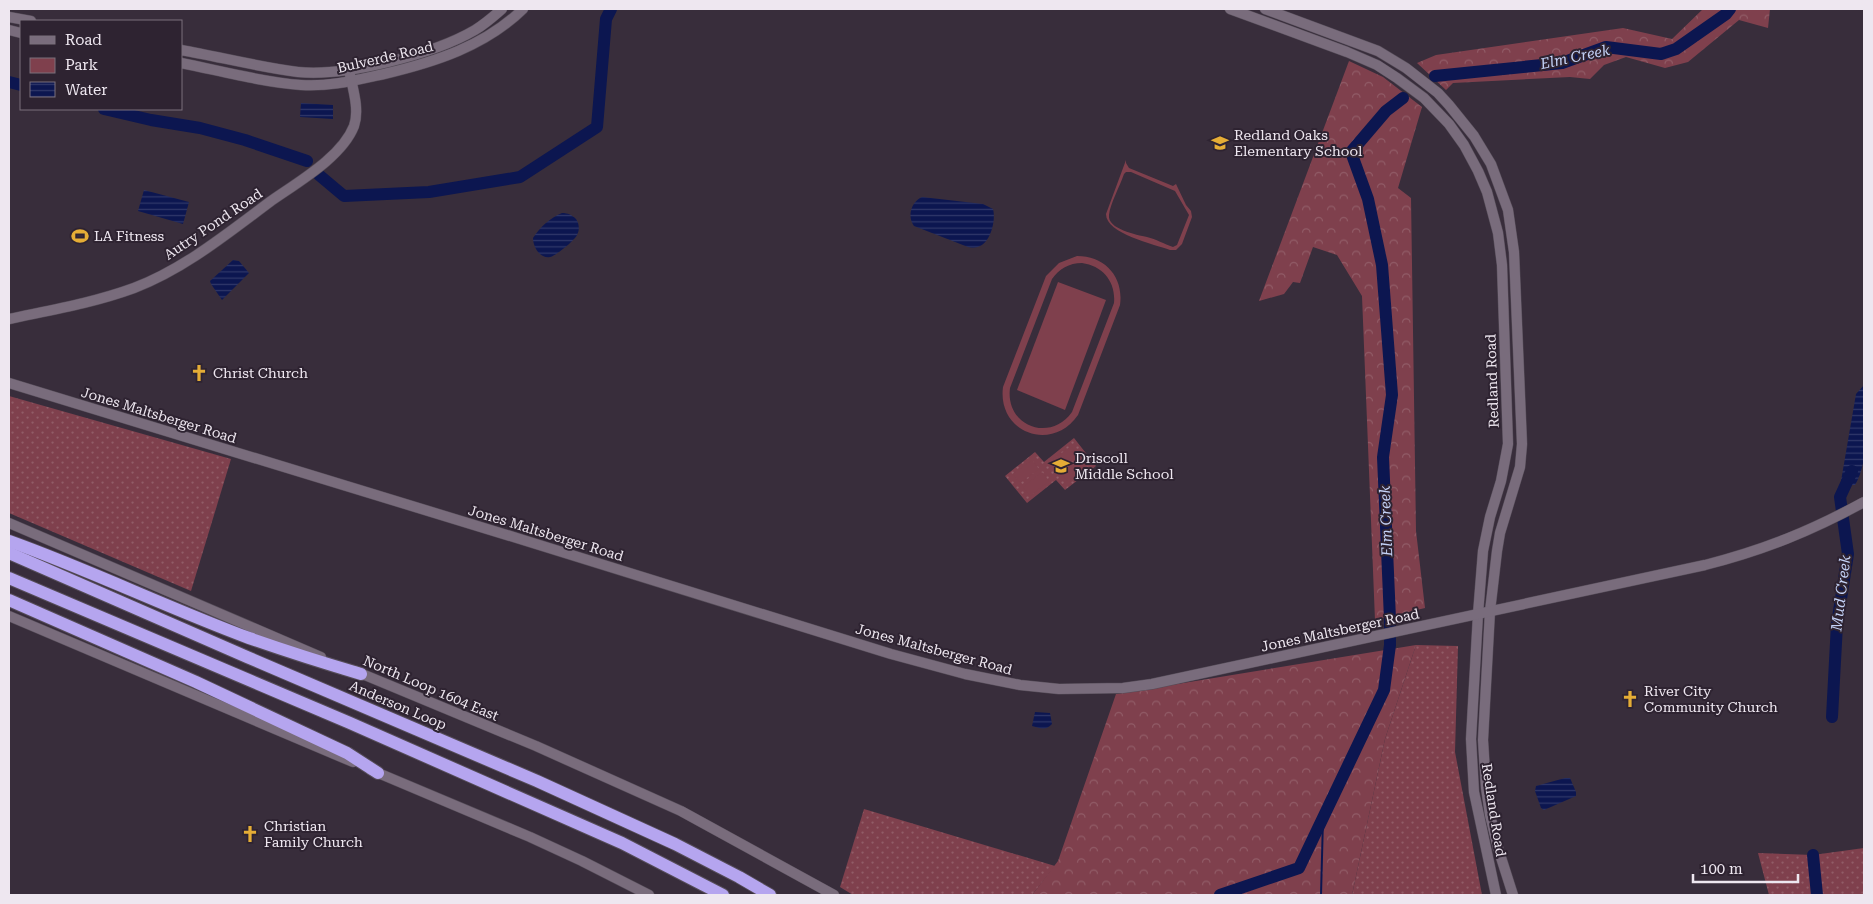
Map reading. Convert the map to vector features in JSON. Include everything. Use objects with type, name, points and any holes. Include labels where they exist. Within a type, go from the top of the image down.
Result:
[{"type":"highway","points":[[9,541],[248,637],[361,674]]},
{"type":"highway","name":"Anderson Loop","points":[[9,553],[546,784],[675,844],[770,895]]},
{"type":"highway","points":[[9,578],[350,723],[622,842],[723,895]]},
{"type":"highway","points":[[9,600],[238,701],[347,753],[378,773]]},
{"type":"main road","name":"Bulverde Road","points":[[182,50],[299,72],[323,73],[349,70],[443,46],[476,29],[502,9]]},
{"type":"main road","name":"Bulverde Road","points":[[182,63],[301,85],[351,82],[422,66],[463,50],[493,34],[523,9]]},
{"type":"main road","name":"Redland Road","points":[[1230,9],[1347,52],[1377,65],[1397,78],[1424,98],[1449,124],[1464,145],[1487,192],[1498,233],[1502,265],[1508,444],[1501,481],[1487,532],[1478,614],[1472,713],[1472,773],[1478,815],[1496,895]]},
{"type":"main road","name":"Redland Road","points":[[1265,9],[1378,52],[1423,80],[1449,104],[1474,136],[1491,164],[1508,210],[1514,252],[1522,444],[1517,479],[1500,533],[1490,611],[1483,740],[1486,788],[1498,848],[1513,895]]},
{"type":"main road","points":[[9,17],[26,20]]},
{"type":"main road","name":"Autry Pond Road","points":[[9,318],[88,302],[134,288],[156,278],[194,257],[319,167],[337,151],[348,137],[354,124],[355,102],[349,70]]},
{"type":"main road","name":"Jones Maltsberger Road","points":[[9,383],[855,643],[995,681],[1059,689],[1123,688],[1152,684],[1741,556],[1811,530],[1864,502]]},
{"type":"main road","name":"North Loop 1604 East","points":[[9,523],[361,674],[536,746],[681,811],[834,895]]},
{"type":"main road","points":[[9,616],[539,841],[649,895]]},
{"type":"green space","points":[[1703,9],[1770,9],[1768,28],[1739,20],[1688,62],[1665,68],[1626,57],[1604,65],[1590,79],[1570,77],[1453,83],[1446,90],[1417,63],[1436,55],[1623,28],[1672,39]]},
{"type":"green space","points":[[1349,61],[1383,77],[1422,107],[1398,188],[1411,198],[1416,531],[1425,608],[1375,620],[1362,296],[1337,255],[1313,247],[1300,283],[1293,282],[1284,294],[1259,301]]},
{"type":"green space","points":[[1126,160],[1129,168],[1173,186],[1176,184],[1191,211],[1192,217],[1182,244],[1176,250],[1170,250],[1122,233],[1108,221],[1106,214]],"holes":[[[1131,172],[1175,191],[1189,215],[1177,245],[1173,247],[1118,228],[1110,220],[1111,206],[1124,174]]]},
{"type":"green space","points":[[1077,256],[1087,257],[1104,264],[1116,277],[1119,286],[1120,305],[1078,415],[1067,427],[1054,433],[1041,435],[1028,432],[1017,426],[1009,416],[1003,403],[1003,387],[1046,276],[1059,263]],"holes":[[[1077,263],[1089,265],[1102,271],[1107,276],[1113,288],[1114,303],[1072,412],[1063,421],[1052,427],[1041,428],[1031,426],[1014,412],[1010,401],[1010,388],[1052,279],[1058,272],[1069,265]]]},
{"type":"green space","points":[[1058,282],[1106,300],[1065,410],[1017,390]]},
{"type":"green space","points":[[9,396],[231,459],[191,591],[9,513]]},
{"type":"green space","points":[[1074,438],[1096,466],[1065,490],[1056,480],[1027,503],[1005,476],[1035,452],[1044,462]]},
{"type":"green space","points":[[1071,446],[1078,455],[1058,470],[1051,461]]},
{"type":"green space","points":[[1080,458],[1087,467],[1068,482],[1061,473]]},
{"type":"green space","points":[[1032,460],[1039,469],[1020,483],[1013,474]]},
{"type":"green space","points":[[1042,472],[1049,481],[1030,496],[1023,487]]},
{"type":"green space","points":[[1416,645],[1458,646],[1455,752],[1482,895],[1352,895],[1385,739]]},
{"type":"green space","points":[[1416,645],[1385,739],[1352,895],[1032,895],[1058,861],[1116,694]]},
{"type":"green space","points":[[864,809],[1055,866],[1032,895],[853,895],[840,887]]},
{"type":"green space","points":[[1864,848],[1864,895],[1769,895],[1758,853],[1813,855]]},
{"type":"water","points":[[301,103],[333,105],[333,119],[300,117]]},
{"type":"water","points":[[144,190],[189,202],[183,224],[138,211]]},
{"type":"water","points":[[922,197],[983,204],[993,209],[993,224],[987,240],[974,248],[914,226],[911,210],[915,202]]},
{"type":"water","points":[[562,213],[570,214],[576,219],[579,227],[578,233],[565,248],[556,254],[550,257],[543,256],[534,245],[533,238],[546,223]]},
{"type":"water","points":[[233,260],[239,261],[249,273],[222,300],[210,281]]},
{"type":"water","points":[[1864,385],[1866,436],[1863,463],[1855,485],[1841,485],[1856,394]]},
{"type":"water","points":[[1035,712],[1050,713],[1052,724],[1045,728],[1032,726]]},
{"type":"water","points":[[1570,778],[1576,796],[1544,810],[1541,808],[1535,791],[1536,786]]},
{"type":"waterway","points":[[319,175],[344,196],[429,192],[520,177],[597,127],[606,19],[611,9]]},
{"type":"waterway","name":"Elm Creek","points":[[1435,76],[1562,63],[1606,47],[1661,54],[1676,49],[1726,14],[1730,9]]},
{"type":"waterway","points":[[9,82],[20,85]]},
{"type":"waterway","name":"Elm Creek","points":[[1220,895],[1299,868],[1384,690],[1390,645],[1390,619],[1383,457],[1392,395],[1382,265],[1368,199],[1351,152],[1386,111],[1403,98]]},
{"type":"waterway","points":[[108,110],[151,120],[200,128],[245,140],[307,161]]},
{"type":"waterway","name":"Mud Creek","points":[[1832,717],[1837,624],[1848,554],[1840,497],[1852,471]]},
{"type":"waterway","points":[[1321,895],[1323,819]]},
{"type":"waterway","name":"Mud Creek","points":[[1813,855],[1817,895]]},
{"type":"place","name":"Redland Oaks Elementary School","points":[[1220,143]]},
{"type":"place","name":"LA Fitness","points":[[80,236]]},
{"type":"place","name":"Christ Church","points":[[199,373]]},
{"type":"place","name":"Driscoll Middle School","points":[[1061,466]]},
{"type":"place","name":"River City Community Church","points":[[1630,699]]},
{"type":"place","name":"Christian Family Church","points":[[250,834]]}]
